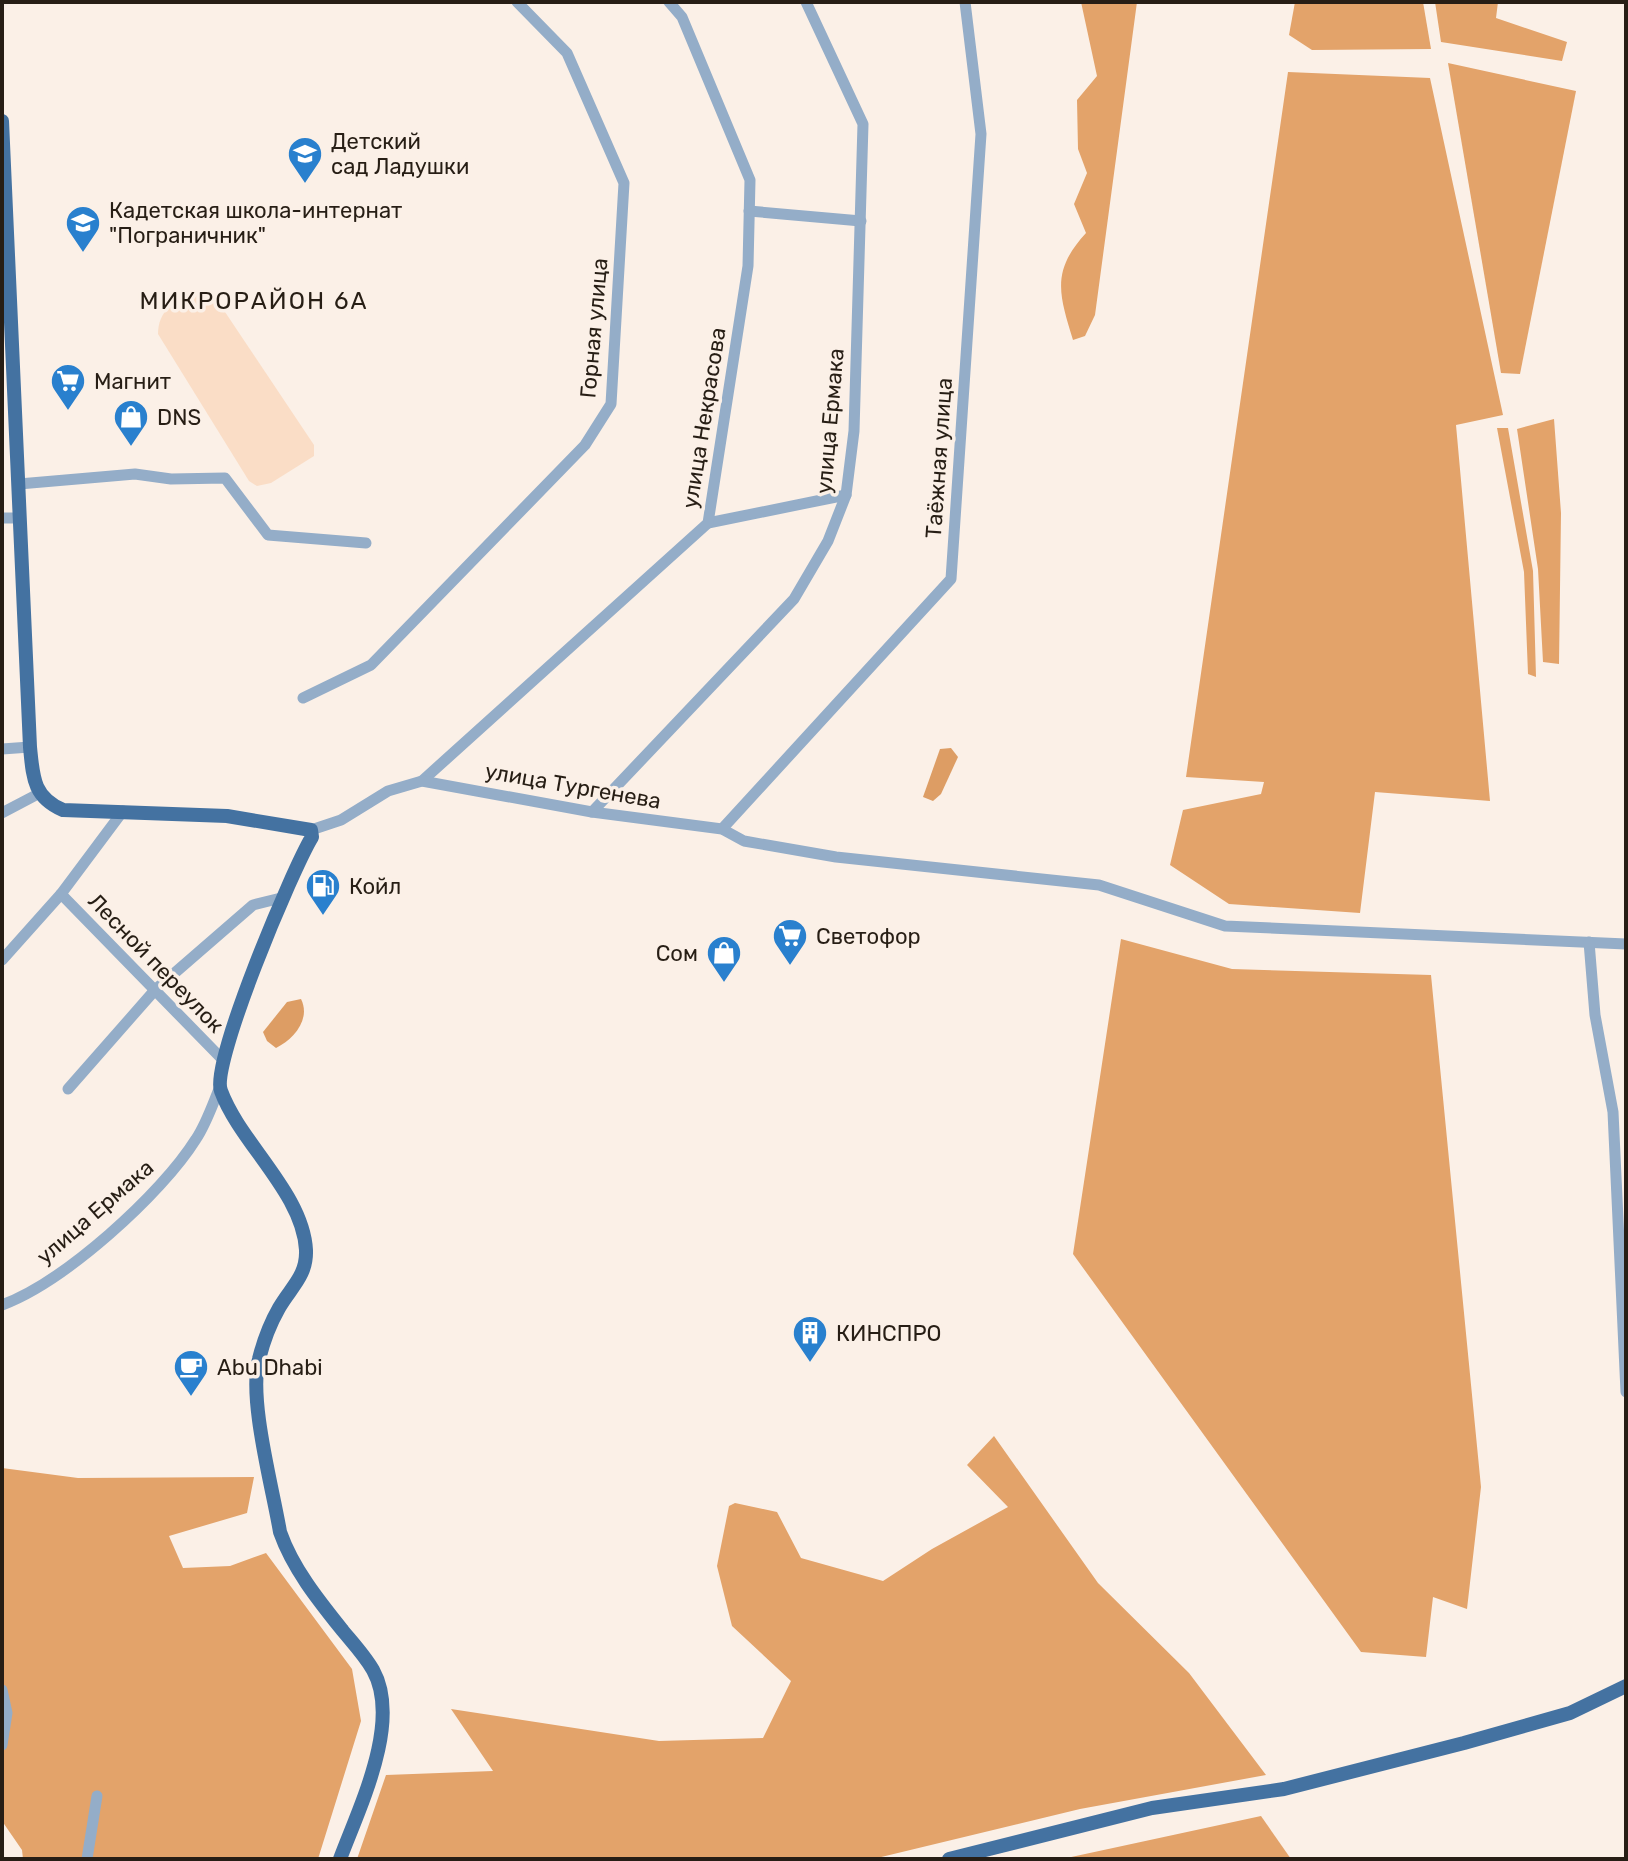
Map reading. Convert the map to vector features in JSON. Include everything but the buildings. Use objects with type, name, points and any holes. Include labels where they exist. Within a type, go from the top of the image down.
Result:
[{"type":"main road","points":[[2,121],[30,747],[38,794],[46,803],[63,810],[227,816],[311,830],[312,837],[281,898],[223,1060],[219,1089],[301,1222],[306,1248],[305,1271],[279,1308],[258,1360],[257,1394],[280,1532],[287,1552],[321,1604],[375,1672],[380,1691],[383,1734],[340,1859]]},
{"type":"main road","points":[[949,1859],[1152,1808],[1284,1789],[1434,1751],[1570,1713],[1626,1686]]},
{"type":"street","name":"Горная улица","points":[[303,698],[371,665],[585,445],[611,404],[624,183],[567,53],[517,2]]},
{"type":"street","name":"улица Некрасова","points":[[422,781],[708,523],[748,266],[750,180],[682,17],[669,2]]},
{"type":"street","name":"улица Ермака","points":[[592,812],[794,599],[828,541],[846,495],[854,431],[863,124],[806,2]]},
{"type":"street","name":"Таёжная улица","points":[[722,829],[951,579],[981,134],[965,2]]},
{"type":"street","points":[[749,211],[861,221]]},
{"type":"street","points":[[19,484],[135,474],[171,479],[225,478],[268,535],[366,543]]},
{"type":"street","points":[[708,523],[846,495]]},
{"type":"street","points":[[2,518],[19,518]]},
{"type":"street","points":[[2,749],[30,747]]},
{"type":"street","name":"улица Тургенева","points":[[311,830],[341,820],[388,791],[422,781],[592,812],[722,829],[744,841],[836,857],[1099,885],[1225,926],[1626,944]]},
{"type":"street","points":[[2,813],[38,794]]},
{"type":"street","points":[[2,960],[61,894],[123,811]]},
{"type":"street","name":"Лесной переулок","points":[[61,894],[223,1060]]},
{"type":"street","points":[[68,1089],[155,990],[253,905],[281,898]]},
{"type":"street","points":[[1589,942],[1595,1015],[1613,1112],[1626,1392]]},
{"type":"street","name":"улица Ермака","points":[[2,1305],[58,1275],[165,1181],[196,1139],[219,1089]]},
{"type":"street","points":[[2,1690],[7,1713],[2,1745]]},
{"type":"street","points":[[87,1859],[97,1796]]},
{"type":"shaded area","points":[[1081,2],[1137,2],[1095,315],[1085,336],[1073,340],[1061,284],[1067,259],[1086,233],[1074,204],[1087,173],[1078,149],[1077,100],[1097,76]]},
{"type":"shaded area","points":[[1295,2],[1423,2],[1431,49],[1312,50],[1289,35]]},
{"type":"shaded area","points":[[1435,2],[1498,2],[1496,18],[1567,42],[1562,61],[1441,42]]},
{"type":"shaded area","points":[[1448,63],[1576,91],[1520,374],[1501,373]]},
{"type":"shaded area","points":[[1288,72],[1430,78],[1503,415],[1456,425],[1490,801],[1375,792],[1360,913],[1229,904],[1170,865],[1183,810],[1261,794],[1264,782],[1186,777]]},
{"type":"shaded area","points":[[195,294],[217,300],[314,445],[314,456],[271,483],[257,486],[249,481],[158,334],[164,313],[180,300]]},
{"type":"shaded area","points":[[1554,419],[1561,513],[1559,664],[1543,662],[1538,569],[1517,429]]},
{"type":"shaded area","points":[[1497,428],[1508,428],[1533,571],[1536,677],[1528,674],[1524,572]]},
{"type":"shaded area","points":[[951,748],[958,757],[941,794],[933,801],[923,797],[940,749]]},
{"type":"shaded area","points":[[1121,939],[1232,969],[1431,975],[1481,1487],[1467,1609],[1433,1597],[1426,1657],[1361,1652],[1073,1254]]},
{"type":"shaded area","points":[[301,999],[304,1014],[299,1028],[276,1048],[267,1041],[263,1032],[287,1002]]},
{"type":"shaded area","points":[[994,1436],[1098,1583],[1189,1673],[1266,1775],[1080,1809],[873,1859],[357,1859],[386,1775],[493,1771],[451,1709],[659,1741],[763,1738],[791,1681],[732,1626],[717,1566],[729,1506],[735,1503],[777,1512],[801,1558],[883,1581],[932,1549],[1008,1507],[967,1465]]},
{"type":"shaded area","points":[[2,1468],[78,1478],[254,1477],[247,1513],[169,1536],[183,1568],[230,1566],[266,1553],[352,1669],[361,1721],[318,1859],[23,1859],[22,1850],[2,1821]]},
{"type":"shaded area","points":[[1261,1816],[1291,1859],[1062,1859]]},
{"type":"place","name":"Детский сад Ладушки","points":[[305,185]]},
{"type":"place","name":"Кадетская школа-интернат \"Пограничник\"","points":[[83,254]]},
{"type":"place","name":"Магнит","points":[[68,412]]},
{"type":"place","name":"DNS","points":[[131,448]]},
{"type":"place","name":"Койл","points":[[323,917]]},
{"type":"place","name":"Светофор","points":[[790,967]]},
{"type":"place","name":"Сом","points":[[724,984]]},
{"type":"place","name":"КИНСПРО","points":[[810,1364]]},
{"type":"place","name":"Abu Dhabi","points":[[191,1398]]},
{"type":"district","name":"МИКРОРАЙОН 6А","points":[[254,301]]}]
